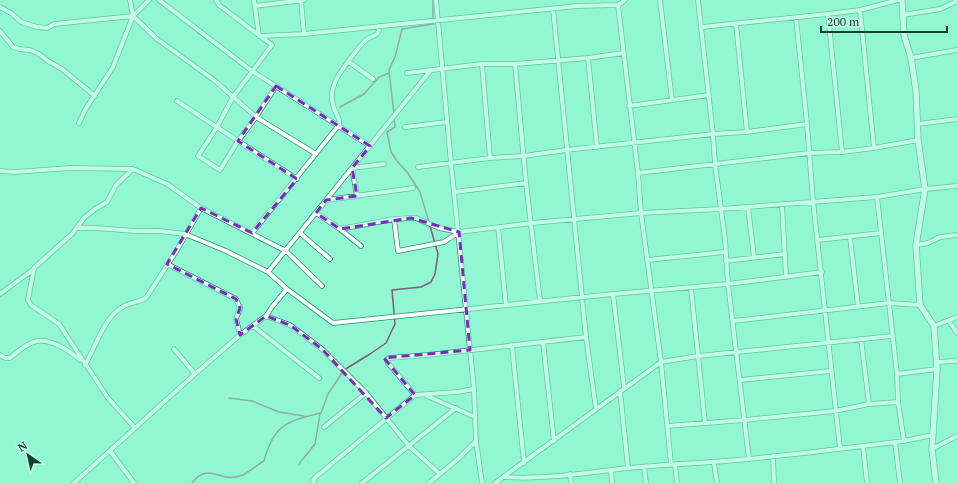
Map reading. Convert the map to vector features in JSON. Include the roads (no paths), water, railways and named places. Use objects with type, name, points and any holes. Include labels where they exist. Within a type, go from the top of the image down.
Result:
[{"type":"street","points":[[130,0],[133,16],[157,39],[214,80],[256,117],[316,154]]},
{"type":"street","points":[[79,123],[85,110],[113,67],[133,16],[149,0]]},
{"type":"street","points":[[159,0],[252,71],[370,146]]},
{"type":"street","points":[[216,0],[219,5],[272,45],[234,97],[198,156],[220,170],[276,86]]},
{"type":"street","points":[[254,0],[259,36]]},
{"type":"street","points":[[300,0],[304,34]]},
{"type":"street","points":[[255,6],[304,0]]},
{"type":"street","points":[[436,0],[474,389],[476,442],[482,483]]},
{"type":"street","points":[[576,0],[577,6]]},
{"type":"street","points":[[259,36],[304,34],[577,6],[618,5],[625,0]]},
{"type":"street","points":[[660,0],[672,100]]},
{"type":"street","points":[[698,0],[720,209],[725,239],[728,284],[749,458]]},
{"type":"street","points":[[702,27],[860,10],[898,0]]},
{"type":"street","points":[[902,0],[904,35],[911,58],[924,189],[916,245],[920,305],[934,326],[937,369],[932,449],[936,483]]},
{"type":"street","points":[[903,15],[940,9],[957,1]]},
{"type":"street","points":[[618,5],[638,173],[641,213],[667,426],[676,483]]},
{"type":"street","points":[[0,7],[20,22],[47,28],[54,24],[133,16]]},
{"type":"street","points":[[553,9],[573,219],[586,337],[596,409]]},
{"type":"street","points":[[860,10],[874,148]]},
{"type":"street","points":[[828,14],[842,152]]},
{"type":"street","points":[[796,18],[813,201],[822,272],[828,343],[840,448]]},
{"type":"street","points":[[736,24],[747,132]]},
{"type":"street","points":[[252,234],[339,125],[340,120],[334,109],[332,98],[336,80],[366,39],[377,35],[379,26]]},
{"type":"street","points":[[0,31],[13,47],[30,50],[39,54],[62,69],[95,96]]},
{"type":"street","points":[[911,58],[957,51]]},
{"type":"street","points":[[407,73],[482,64],[515,64],[588,58],[623,53]]},
{"type":"street","points":[[588,58],[597,147]]},
{"type":"street","points":[[349,62],[373,79]]},
{"type":"street","points":[[482,64],[490,158]]},
{"type":"street","points":[[515,64],[526,183],[532,223],[540,301]]},
{"type":"street","points":[[268,272],[431,70]]},
{"type":"street","points":[[629,106],[709,95]]},
{"type":"street","points":[[177,101],[297,179]]},
{"type":"street","points":[[918,124],[957,119]]},
{"type":"street","points":[[405,127],[447,122]]},
{"type":"street","points":[[418,167],[713,134],[747,132],[807,124]]},
{"type":"street","points":[[638,173],[809,154],[842,152],[918,140]]},
{"type":"street","points":[[352,168],[384,164]]},
{"type":"street","points":[[0,171],[15,172],[70,168],[133,169],[167,184],[201,208],[286,251],[322,286]]},
{"type":"street","points":[[352,168],[357,196]]},
{"type":"street","points":[[0,294],[34,268],[90,214],[107,202],[116,185],[133,169]]},
{"type":"street","points":[[454,192],[526,183]]},
{"type":"street","points":[[340,229],[394,219],[416,218],[439,228],[459,232],[532,223],[641,213],[720,209],[877,197],[924,189],[957,186]]},
{"type":"street","points":[[326,200],[413,188]]},
{"type":"street","points":[[877,197],[897,374],[898,402],[904,441]]},
{"type":"street","points":[[782,204],[786,277]]},
{"type":"street","points":[[748,207],[754,257]]},
{"type":"street","points":[[86,365],[92,349],[112,315],[129,303],[138,302],[146,298],[201,208]]},
{"type":"street","points":[[316,213],[340,229],[361,246]]},
{"type":"street","points":[[394,219],[398,251],[444,242],[459,232]]},
{"type":"street","points":[[498,227],[506,305]]},
{"type":"street","points":[[76,228],[96,228],[135,232],[158,231],[185,234],[226,251],[268,272],[287,289],[333,323],[540,301],[691,288],[822,272]]},
{"type":"street","points":[[300,233],[330,259]]},
{"type":"street","points":[[818,240],[881,234]]},
{"type":"street","points":[[916,245],[928,243],[940,237],[957,235]]},
{"type":"street","points":[[850,237],[858,306]]},
{"type":"street","points":[[647,260],[725,252]]},
{"type":"street","points":[[726,261],[784,254]]},
{"type":"street","points":[[167,264],[236,299],[240,308],[236,319],[240,336]]},
{"type":"street","points":[[34,268],[28,300],[31,305],[60,324],[108,398],[135,428]]},
{"type":"street","points":[[691,288],[705,423]]},
{"type":"street","points":[[74,483],[195,374],[266,316],[287,289]]},
{"type":"street","points":[[613,294],[624,387]]},
{"type":"street","points":[[733,321],[889,302],[920,305]]},
{"type":"street","points":[[266,316],[290,324],[322,349],[366,393],[408,446],[440,474]]},
{"type":"street","points":[[934,326],[957,317]]},
{"type":"street","points":[[949,321],[957,333]]},
{"type":"street","points":[[253,326],[319,378]]},
{"type":"street","points":[[495,483],[660,362],[698,356],[892,336]]},
{"type":"street","points":[[416,395],[388,363],[387,360],[389,358],[586,337]]},
{"type":"street","points":[[861,339],[869,404]]},
{"type":"street","points":[[0,355],[5,358],[10,358],[32,343],[39,341],[52,343],[73,353],[86,365]]},
{"type":"street","points":[[543,342],[554,441]]},
{"type":"street","points":[[512,346],[524,463]]},
{"type":"street","points":[[174,349],[195,374]]},
{"type":"street","points":[[936,362],[957,361]]},
{"type":"street","points":[[897,374],[937,369]]},
{"type":"street","points":[[740,380],[831,371]]},
{"type":"street","points":[[314,483],[313,480],[317,476],[416,395],[474,389]]},
{"type":"street","points":[[620,391],[628,468]]},
{"type":"street","points":[[324,427],[366,393]]},
{"type":"street","points":[[424,395],[475,417]]},
{"type":"street","points":[[667,426],[835,411],[869,404],[898,402]]},
{"type":"street","points":[[362,483],[456,408]]},
{"type":"street","points":[[503,477],[528,479],[644,466],[714,462],[806,453],[904,441],[932,435]]},
{"type":"street","points":[[932,449],[957,436]]},
{"type":"street","points":[[429,483],[476,442]]},
{"type":"street","points":[[895,442],[900,483]]},
{"type":"street","points":[[863,446],[867,483]]},
{"type":"street","points":[[110,451],[134,483]]},
{"type":"street","points":[[773,456],[774,483]]},
{"type":"street","points":[[714,462],[717,483]]},
{"type":"street","points":[[644,466],[646,483]]},
{"type":"street","points":[[611,470],[612,483]]},
{"type":"street","points":[[570,474],[571,483]]},
{"type":"waterway","points":[[394,114],[389,70],[395,57],[402,29],[433,24],[433,0]]},
{"type":"waterway","points":[[340,107],[364,94],[379,77],[389,73]]},
{"type":"waterway","points":[[394,118],[395,127],[387,132],[391,152],[407,172],[420,192],[429,222]]},
{"type":"waterway","points":[[192,483],[198,477],[209,473],[226,477],[240,476],[264,461],[272,440],[283,426],[290,422],[321,413],[328,394],[344,370],[386,343],[395,324],[392,290],[421,287],[431,282],[435,274],[438,254],[430,226]]},
{"type":"waterway","points":[[229,398],[252,401],[279,412],[304,416]]},
{"type":"waterway","points":[[299,464],[315,444],[320,414]]}]
